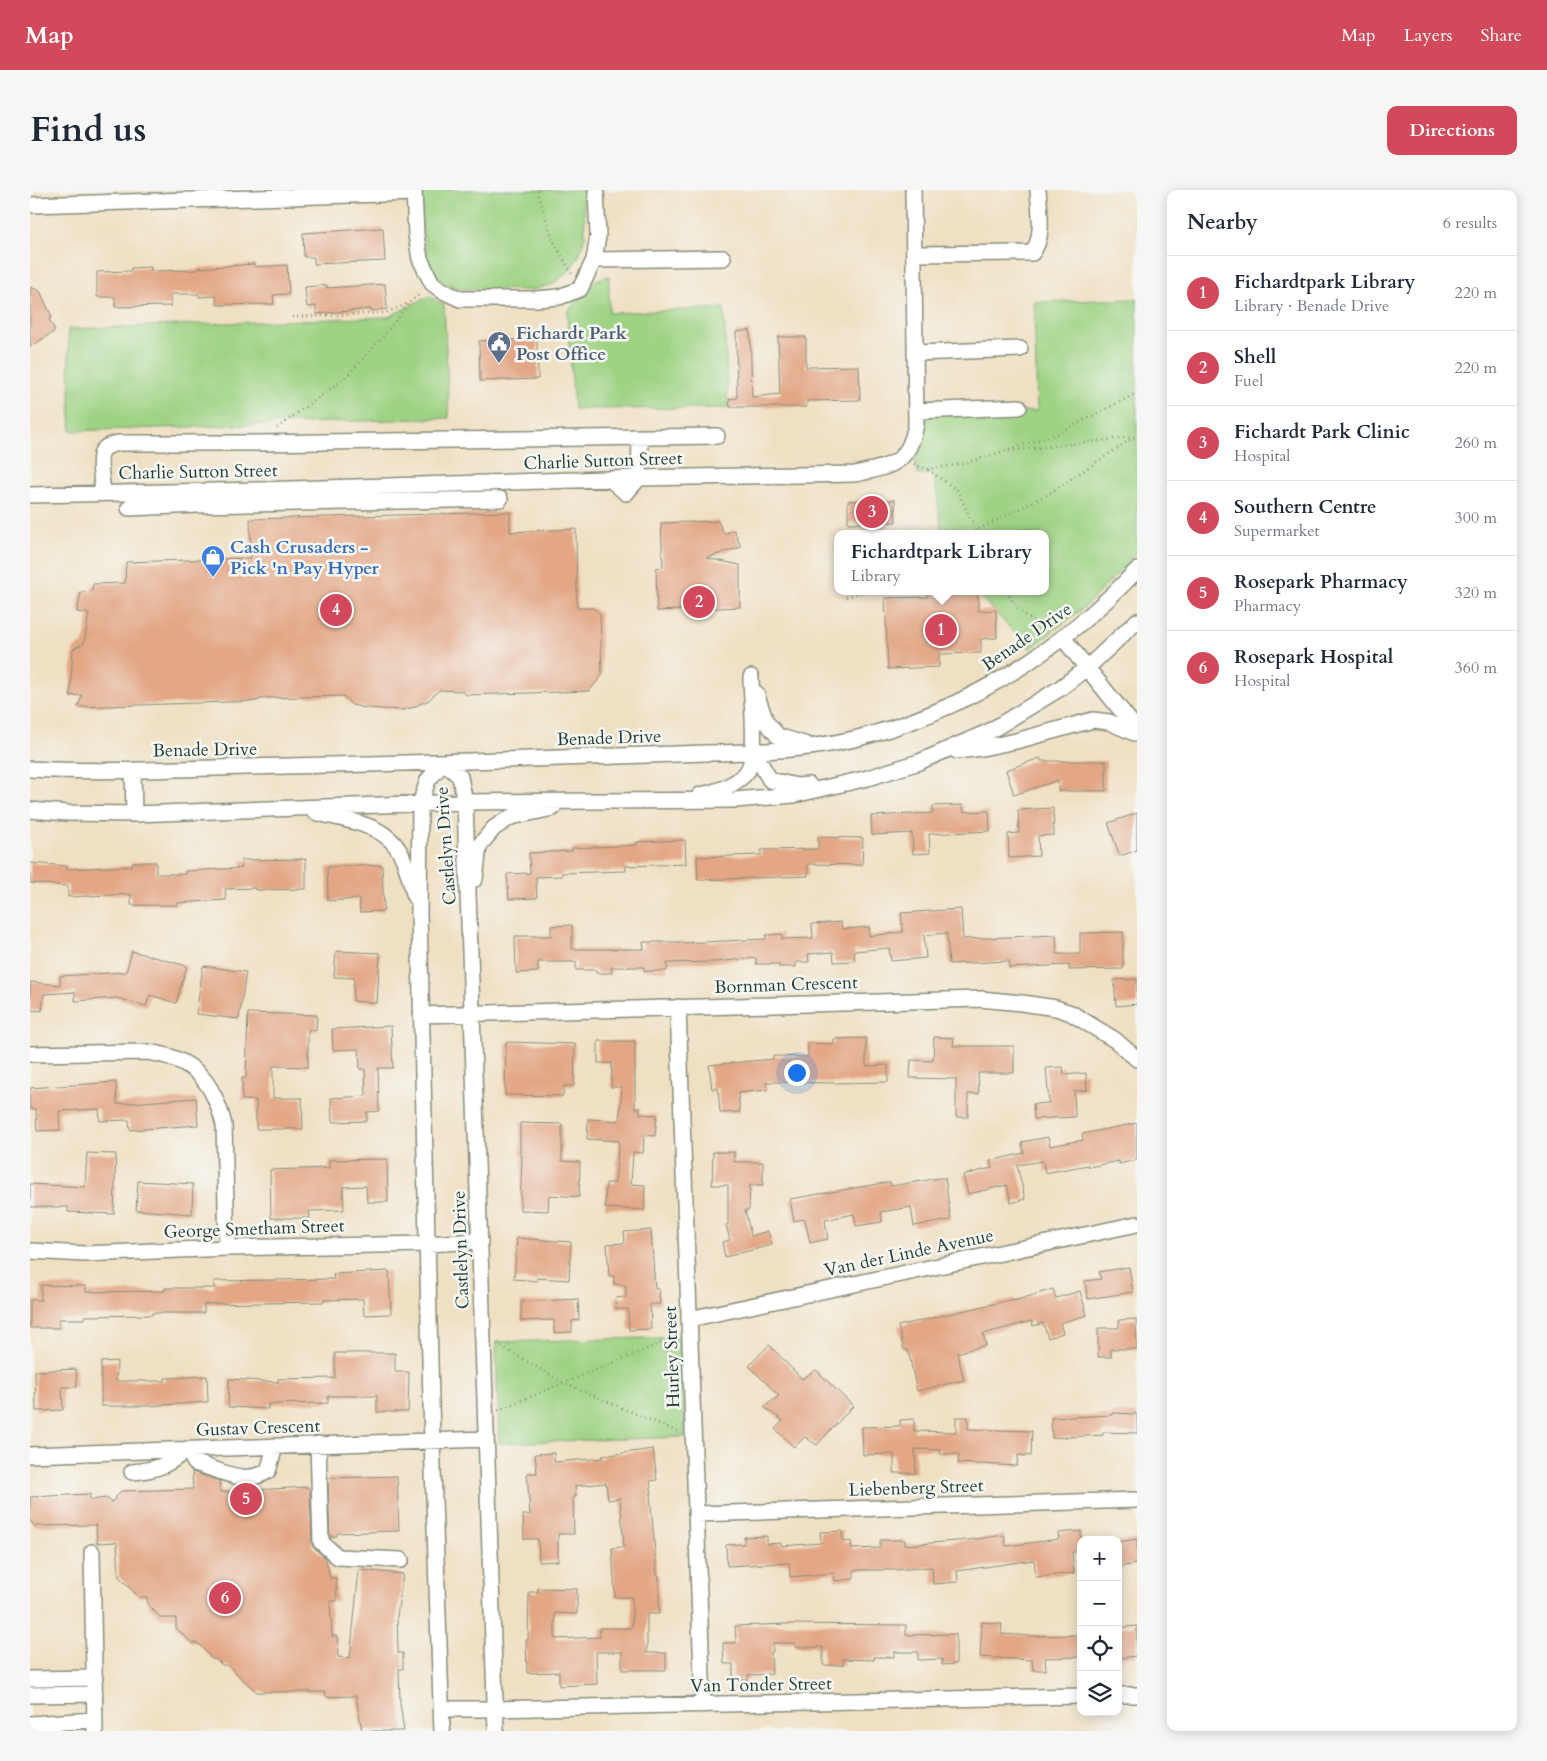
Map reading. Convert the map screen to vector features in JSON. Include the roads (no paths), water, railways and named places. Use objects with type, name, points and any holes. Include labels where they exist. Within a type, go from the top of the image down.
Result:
[{"type":"street","points":[[30,204],[414,192],[416,235],[420,259],[432,283],[441,290],[460,299],[498,299],[559,297],[580,289],[594,260],[598,236],[596,190]]},
{"type":"street","points":[[913,190],[917,411],[1019,407]]},
{"type":"street","points":[[914,254],[1032,253],[1038,241],[1040,224],[1038,190]]},
{"type":"street","points":[[594,260],[723,258]]},
{"type":"street","points":[[917,353],[1020,349]]},
{"type":"street","name":"Charlie Sutton Street","points":[[30,495],[855,474],[889,465],[901,459],[914,437],[917,411]]},
{"type":"street","points":[[500,499],[129,508],[109,492],[100,457],[103,449],[119,443],[257,443],[717,436]]},
{"type":"street","points":[[639,478],[640,437]]},
{"type":"street","points":[[129,508],[136,492]]},
{"type":"street","name":"Benade Drive","points":[[30,768],[72,771],[132,770],[444,762],[754,752],[816,748],[871,735],[910,722],[948,707],[993,685],[1027,664],[1063,638],[1112,596],[1137,570]]},
{"type":"street","points":[[30,810],[67,813],[134,814],[465,802],[735,800],[794,795],[868,778],[919,762],[990,731],[1059,689],[1088,667],[1137,621]]},
{"type":"street","points":[[1063,638],[1088,667],[1137,732]]},
{"type":"street","points":[[638,800],[695,796],[724,788],[747,772],[754,752],[750,678],[766,722],[778,736],[816,748]]},
{"type":"street","points":[[942,752],[982,748],[1093,720],[1109,722],[1137,732]]},
{"type":"street","points":[[754,752],[770,780],[797,786],[868,778]]},
{"type":"street","name":"Castlelyn Drive","points":[[442,1731],[432,1441],[419,913],[420,804],[428,780],[444,762],[460,777],[465,802],[496,1731]]},
{"type":"street","points":[[132,770],[134,814]]},
{"type":"street","points":[[470,922],[479,846],[494,828],[511,817],[589,801]]},
{"type":"street","points":[[299,808],[378,830],[391,839],[402,856],[419,913]]},
{"type":"street","name":"Bornman Crescent","points":[[421,1015],[980,999],[1056,1008],[1071,1013],[1115,1040],[1137,1059]]},
{"type":"street","name":"Hurley Street","points":[[678,1007],[703,1705]]},
{"type":"street","points":[[30,1054],[147,1052],[164,1054],[186,1063],[203,1077],[214,1094],[224,1125],[227,1248]]},
{"type":"street","name":"Van der Linde Avenue","points":[[690,1325],[1137,1224]]},
{"type":"street","name":"George Smetham Street","points":[[30,1251],[84,1254],[480,1241]]},
{"type":"street","name":"Gustav Crescent","points":[[30,1455],[486,1439]]},
{"type":"street","points":[[318,1444],[321,1542],[338,1557],[401,1560]]},
{"type":"street","points":[[132,1472],[168,1464],[187,1449],[196,1463],[238,1478],[252,1478],[268,1471],[273,1454],[273,1446]]},
{"type":"street","name":"Liebenberg Street","points":[[696,1514],[1137,1500]]},
{"type":"street","points":[[30,1724],[95,1726],[92,1552]]},
{"type":"street","points":[[30,1679],[95,1678]]},
{"type":"street","points":[[30,1695],[95,1694]]},
{"type":"street","points":[[1122,1695],[1137,1695]]},
{"type":"street","name":"Van Tonder Street","points":[[441,1709],[1077,1696]]},
{"type":"place","name":"Fichardt Park Post Office","points":[[499,364]]},
{"type":"place","name":"Fichardt Park Clinic","points":[[872,512]]},
{"type":"place","name":"Cash Crusaders - Pick 'n Pay Hyper","points":[[213,578]]},
{"type":"place","name":"Shell","points":[[699,602]]},
{"type":"place","name":"Southern Centre","points":[[336,610]]},
{"type":"place","name":"Fichardtpark Library","points":[[941,630]]},
{"type":"place","name":"Rosepark Pharmacy","points":[[246,1499]]},
{"type":"place","name":"Rosepark Hospital","points":[[225,1598]]}]
